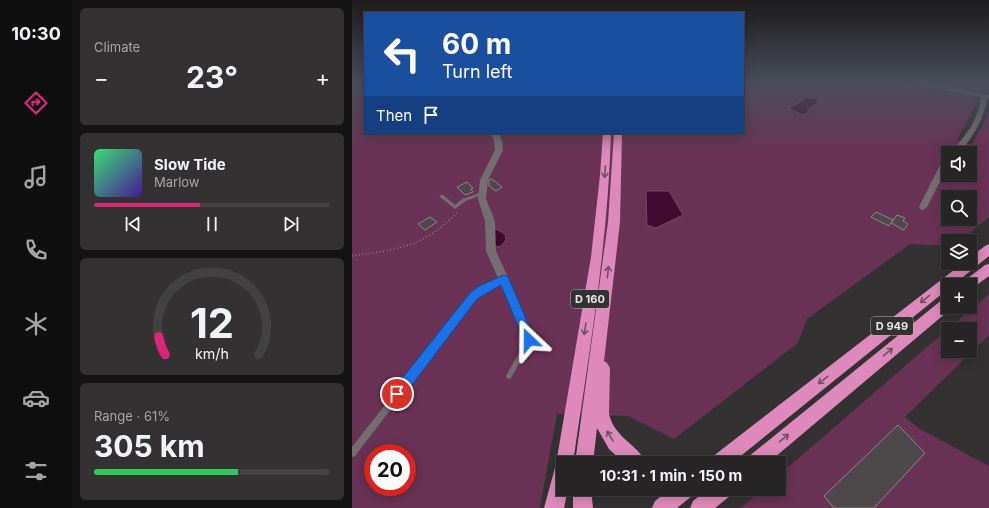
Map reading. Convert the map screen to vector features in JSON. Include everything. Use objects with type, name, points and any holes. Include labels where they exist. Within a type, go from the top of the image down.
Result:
[{"type":"highway","name":"D 160","points":[[565,456],[596,260],[604,183],[607,134]]},
{"type":"highway","name":"D 160","points":[[585,456],[614,222],[618,134]]},
{"type":"highway","name":"D 949","points":[[727,456],[989,249]]},
{"type":"highway","points":[[977,279],[989,269]]},
{"type":"highway","name":"D 949","points":[[762,456],[941,309]]},
{"type":"highway","points":[[602,324],[603,393],[601,414],[603,423],[614,443],[629,456]]},
{"type":"highway","points":[[554,508],[557,496]]},
{"type":"highway","points":[[582,496],[583,508]]},
{"type":"highway","points":[[662,508],[677,496]]},
{"type":"highway","points":[[700,508],[715,496]]},
{"type":"street","points":[[961,146],[972,132],[981,107]]},
{"type":"street","points":[[495,134],[498,140],[499,150],[484,180],[482,199],[490,221],[491,251],[505,281]]},
{"type":"street","points":[[923,207],[941,171]]},
{"type":"lane","points":[[441,196],[455,207],[464,200],[482,193]]},
{"type":"lane","points":[[352,452],[470,300],[483,289],[505,281],[529,340],[509,376]]},
{"type":"path","points":[[352,256],[402,247],[417,242],[433,233],[458,212]]},
{"type":"shaded area","points":[[352,107],[364,107],[364,134],[744,134],[744,107],[974,107],[957,140],[972,145],[989,113],[989,217],[968,234],[941,234],[941,246],[910,244],[807,319],[798,343],[674,439],[628,416],[557,414],[540,507],[352,508]]},
{"type":"shaded area","points":[[811,107],[807,109],[809,112],[802,115],[789,108]]},
{"type":"shaded area","points":[[646,191],[669,191],[683,215],[655,228],[647,225]]},
{"type":"shaded area","points":[[492,227],[505,234],[506,240],[502,245],[496,247],[494,246]]},
{"type":"shaded area","points":[[989,294],[989,335],[977,347],[977,322],[956,322],[966,314],[977,314],[977,304]]},
{"type":"shaded area","points":[[941,335],[941,358],[965,358],[905,417],[920,429],[989,466],[989,508],[741,508],[755,496],[786,496],[786,469]]},
{"type":"building","points":[[491,179],[502,187],[496,191],[489,186],[489,180]]},
{"type":"building","points":[[467,182],[473,188],[471,189],[473,192],[465,195],[457,187]]},
{"type":"building","points":[[876,212],[893,220],[889,226],[871,217]]},
{"type":"building","points":[[897,215],[905,218],[903,221],[908,224],[904,230],[891,223]]},
{"type":"building","points":[[430,217],[437,222],[425,230],[418,224]]},
{"type":"building","points":[[898,425],[925,453],[874,508],[834,508],[824,496]]},
{"type":"route","points":[[397,394],[470,300],[483,289],[504,279],[529,340]]}]
